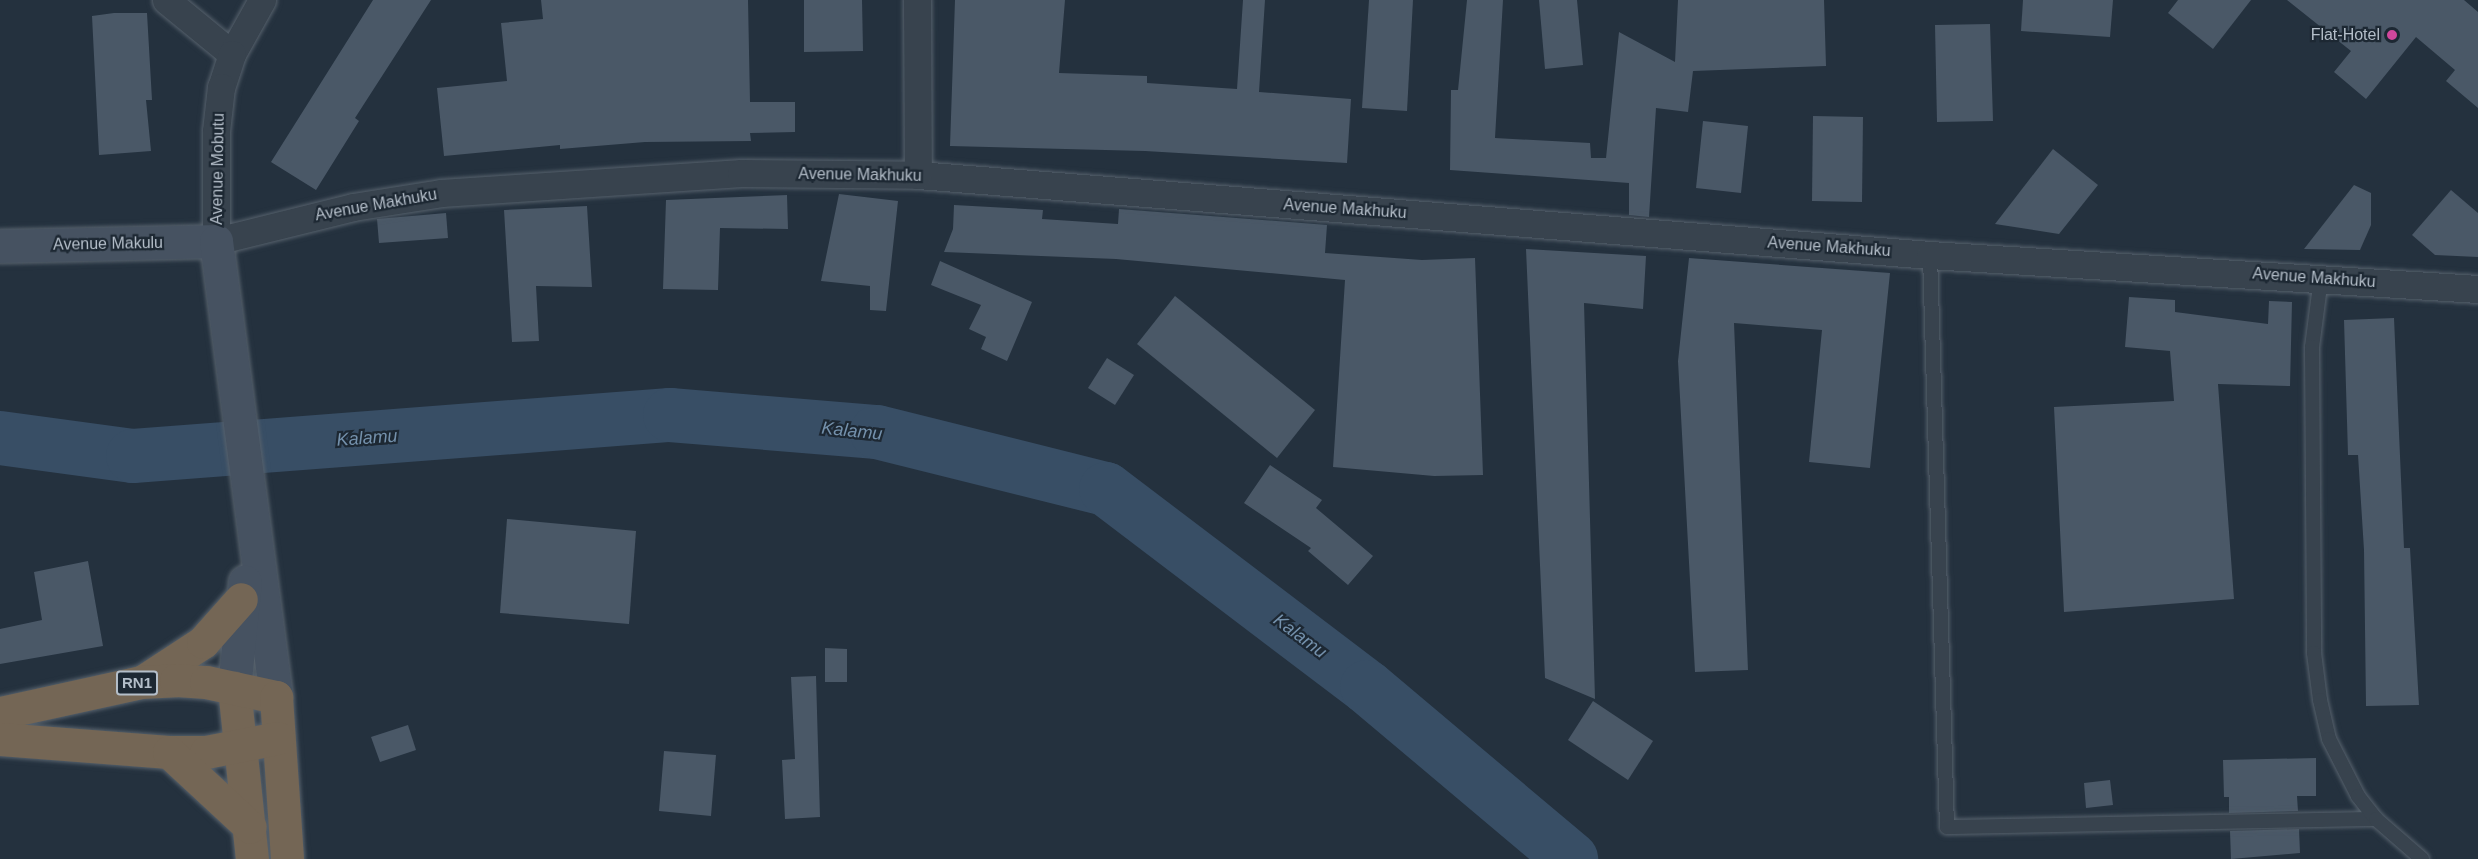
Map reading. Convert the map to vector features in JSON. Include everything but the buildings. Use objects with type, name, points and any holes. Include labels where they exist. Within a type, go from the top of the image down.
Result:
[{"type":"highway","points":[[141,682],[203,642],[241,599]]},
{"type":"highway","name":"RN1","points":[[0,713],[141,682],[176,680],[234,688],[276,697]]},
{"type":"highway","points":[[234,688],[237,745],[250,827],[252,859]]},
{"type":"highway","points":[[276,697],[287,859]]},
{"type":"highway","points":[[0,739],[169,752],[206,752],[278,738]]},
{"type":"highway","points":[[169,752],[250,827]]},
{"type":"main road","name":"Avenue Makulu","points":[[0,246],[216,240]]},
{"type":"main road","points":[[216,240],[253,533],[260,560],[276,697]]},
{"type":"main road","points":[[234,688],[241,599],[253,533]]},
{"type":"street","points":[[166,0],[232,54]]},
{"type":"street","name":"Avenue Mobutu","points":[[216,240],[216,131],[221,87],[232,54],[262,0]]},
{"type":"street","points":[[917,0],[918,175]]},
{"type":"street","name":"Avenue Makhuku","points":[[216,240],[353,207],[441,193],[741,173],[918,175],[1930,255],[2478,289]]},
{"type":"lane","points":[[1930,255],[1947,827],[2376,819]]},
{"type":"lane","points":[[2321,278],[2312,347],[2314,653],[2329,739],[2340,767],[2376,819],[2422,859]]},
{"type":"waterway","name":"Kalamu","points":[[0,438],[133,456],[670,415],[877,432],[1106,489],[1367,687],[1571,859]]},
{"type":"place","name":"Flat-Hotel","points":[[2392,35]]}]
